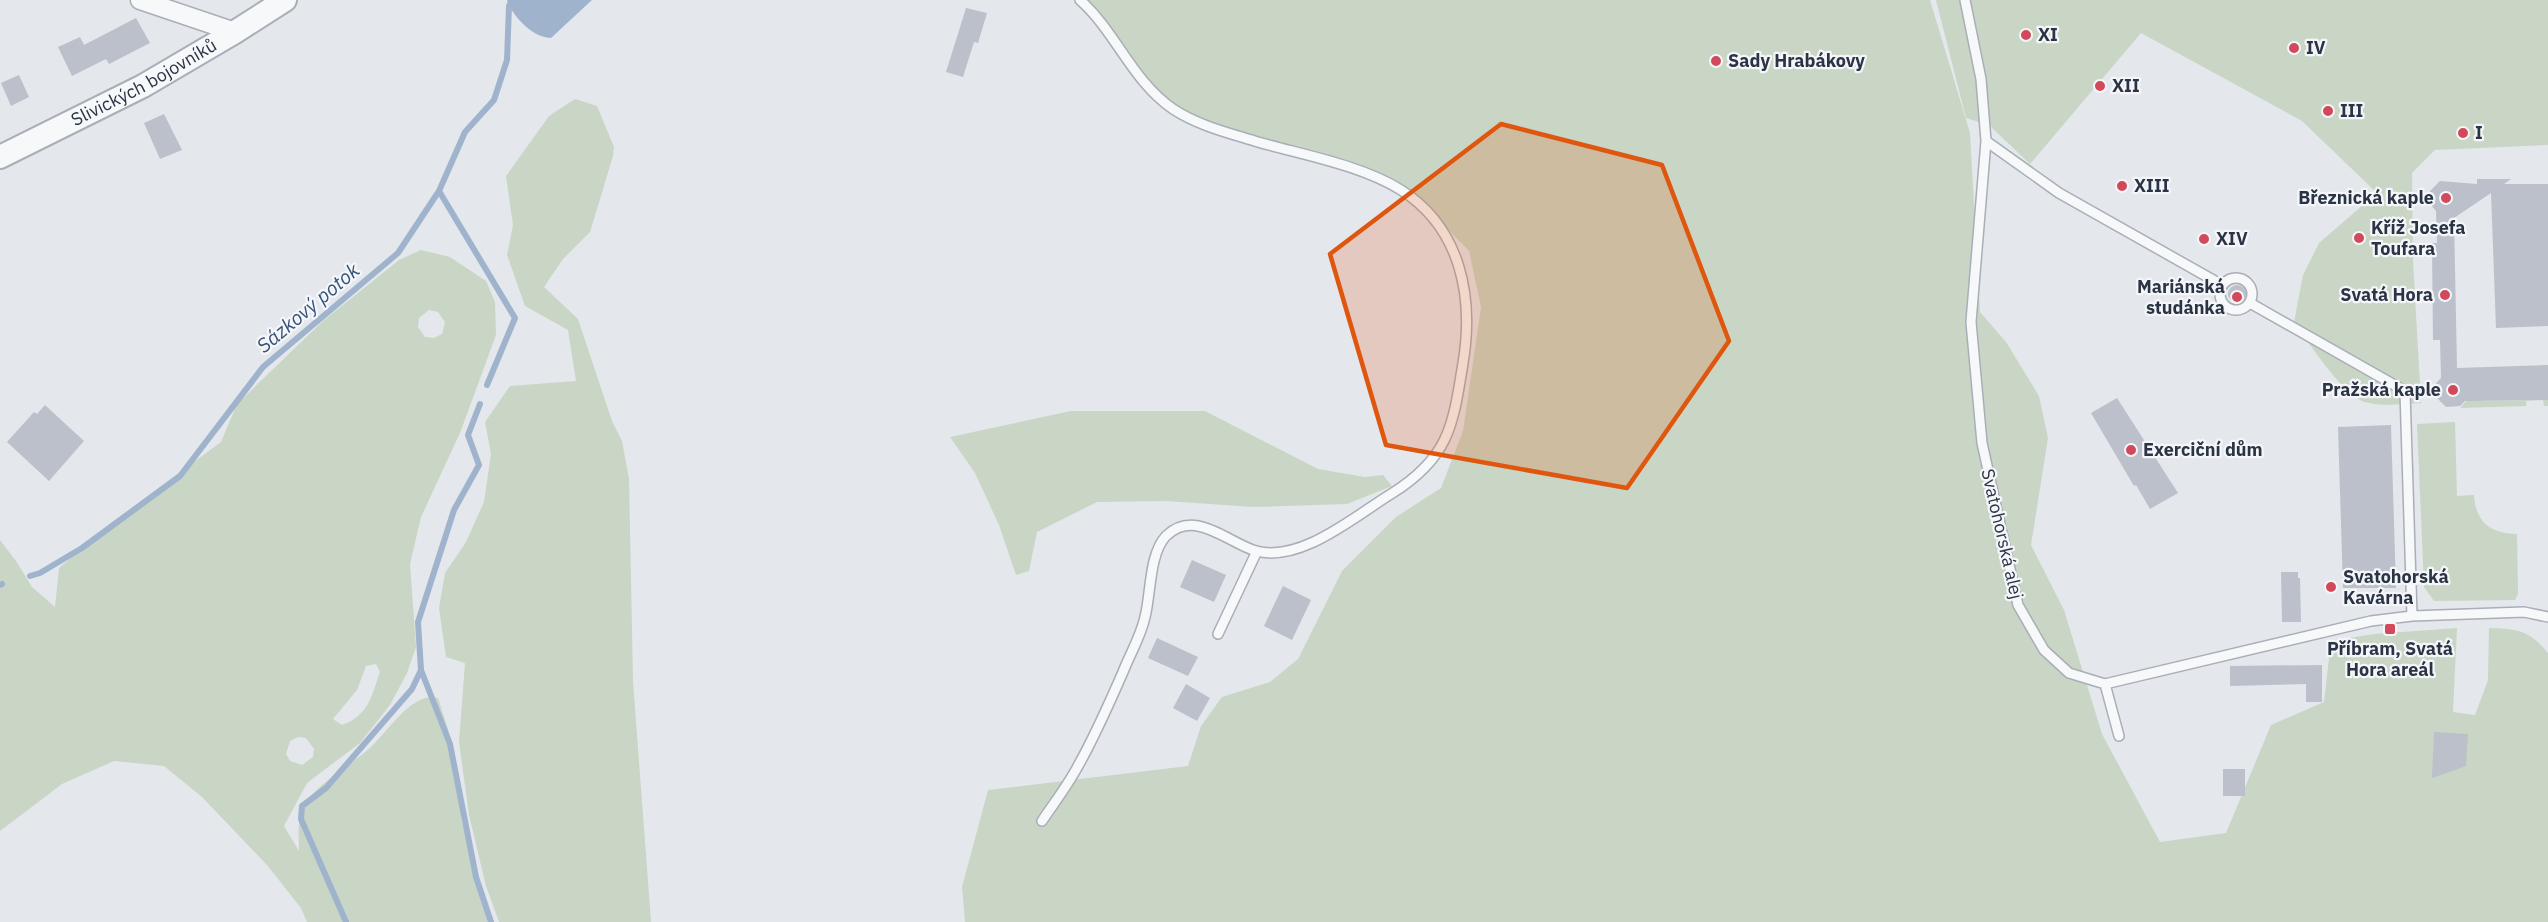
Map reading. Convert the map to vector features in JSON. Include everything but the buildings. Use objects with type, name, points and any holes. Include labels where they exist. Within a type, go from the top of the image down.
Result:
[{"type":"street","points":[[140,0],[235,32]]},
{"type":"street","name":"Slivických bojovníků","points":[[0,157],[143,86],[285,0]]},
{"type":"lane","points":[[1042,821],[1077,768],[1111,699],[1144,623],[1156,554],[1165,537],[1180,527],[1195,526],[1210,528],[1257,551],[1286,552],[1319,540],[1404,486],[1428,466],[1445,442],[1455,411],[1466,345],[1467,304],[1462,273],[1449,242],[1417,201],[1398,188],[1356,170],[1216,129],[1173,109],[1137,74],[1107,30],[1080,0]]},
{"type":"lane","name":"Svatohorská alej","points":[[1965,0],[1981,79],[1986,141],[1971,322],[1982,443],[2018,605],[2044,650],[2069,673],[2105,684]]},
{"type":"lane","points":[[1986,141],[2059,193],[2222,285]]},
{"type":"lane","points":[[2233,278],[2245,280],[2252,291],[2250,303],[2240,310],[2227,308],[2220,297],[2222,285],[2233,278]]},
{"type":"lane","points":[[2250,303],[2406,391],[2412,616]]},
{"type":"lane","points":[[1218,634],[1257,551]]},
{"type":"lane","points":[[2119,736],[2105,684],[2360,623],[2412,616],[2524,612],[2548,617]]},
{"type":"highlighted area","points":[[1501,124],[1662,165],[1729,341],[1627,488],[1386,445],[1330,254]]},
{"type":"green space","points":[[1084,0],[1930,0],[1970,133],[1980,312],[2006,342],[2039,396],[2048,438],[2031,545],[2064,610],[2102,734],[2160,842],[2226,833],[2271,725],[2324,702],[2331,641],[2374,634],[2457,628],[2453,712],[2475,715],[2488,680],[2489,628],[2515,630],[2529,635],[2548,653],[2548,922],[965,922],[962,887],[988,790],[1188,766],[1201,726],[1222,697],[1270,682],[1298,659],[1342,571],[1396,517],[1441,488],[1463,431],[1481,307],[1469,251],[1408,188],[1215,127],[1175,107],[1143,80],[1100,15]]},
{"type":"green space","points":[[1936,0],[2548,0],[2548,145],[2435,150],[2412,173],[2413,261],[2421,403],[2378,404],[2356,398],[2327,367],[2294,322],[2303,275],[2319,243],[2377,193],[2302,121],[2141,33],[2030,164],[1989,125],[1966,118]]},
{"type":"green space","points":[[575,99],[597,106],[614,147],[613,156],[590,232],[563,259],[544,287],[578,319],[612,421],[622,441],[629,479],[633,681],[651,922],[499,922],[486,886],[469,815],[459,742],[465,663],[446,657],[439,608],[445,573],[466,542],[484,502],[491,454],[485,422],[510,386],[576,381],[568,330],[525,306],[507,255],[513,225],[506,176],[549,116]]},
{"type":"green space","points":[[421,250],[450,257],[486,281],[495,302],[496,335],[460,433],[421,517],[410,564],[416,647],[407,673],[390,705],[360,743],[307,783],[284,826],[299,851],[300,815],[314,793],[370,748],[413,704],[424,698],[438,698],[452,742],[462,823],[491,922],[307,922],[301,908],[267,865],[202,797],[164,766],[114,761],[62,784],[0,831],[0,540],[32,587],[55,607],[59,568],[110,524],[221,442],[237,404],[323,321],[399,260]],"holes":[[[429,310],[438,312],[445,322],[442,334],[434,338],[425,337],[418,327],[419,318]],[[376,664],[380,672],[371,697],[358,716],[342,725],[333,719],[357,690],[366,666]],[[298,737],[306,738],[314,749],[313,757],[302,765],[290,761],[286,754],[290,741]]]},
{"type":"green space","points":[[2469,398],[2483,401],[2541,400],[2526,401],[2526,406],[2460,408]]},
{"type":"green space","points":[[2543,400],[2548,400],[2548,406],[2544,406]]},
{"type":"green space","points":[[1071,411],[1205,411],[1318,469],[1365,477],[1383,475],[1392,486],[1347,504],[1254,507],[1166,501],[1097,502],[1037,532],[1029,571],[1016,575],[999,525],[975,473],[950,437]]},
{"type":"green space","points":[[2455,422],[2457,496],[2474,495],[2478,513],[2486,525],[2492,529],[2517,534],[2518,594],[2515,600],[2434,601],[2424,587],[2417,424]]},
{"type":"water","points":[[507,0],[592,0],[551,38],[537,34],[524,25],[513,13]]},
{"type":"waterway","name":"Sázkový potok","points":[[30,576],[40,573],[82,548],[180,476],[263,367],[398,253],[439,191],[465,132],[494,100],[507,60],[509,6],[512,0]]},
{"type":"waterway","points":[[439,191],[515,318],[487,385]]},
{"type":"waterway","points":[[480,404],[468,435],[479,465],[454,510],[418,622],[421,670],[450,744],[476,877],[491,922]]},
{"type":"waterway","points":[[346,922],[301,819],[302,806],[326,788],[412,689],[421,670]]},
{"type":"place","name":"XI","points":[[2026,35]]},
{"type":"place","name":"IV","points":[[2294,48]]},
{"type":"place","name":"Sady Hrabákovy","points":[[1716,61]]},
{"type":"place","name":"XII","points":[[2100,86]]},
{"type":"place","name":"III","points":[[2328,111]]},
{"type":"place","name":"I","points":[[2463,133]]},
{"type":"place","name":"XIII","points":[[2122,186]]},
{"type":"place","name":"Březnická kaple","points":[[2446,198]]},
{"type":"place","name":"Kříž Josefa Toufara","points":[[2359,238]]},
{"type":"place","name":"XIV","points":[[2204,239]]},
{"type":"place","name":"Svatá Hora","points":[[2445,295]]},
{"type":"place","name":"Mariánská studánka","points":[[2237,297]]},
{"type":"place","name":"Pražská kaple","points":[[2453,390]]},
{"type":"place","name":"Exerciční dům","points":[[2131,450]]},
{"type":"place","name":"Svatohorská Kavárna","points":[[2331,587]]},
{"type":"place","name":"Příbram, Svatá Hora areál","points":[[2390,629]]}]
